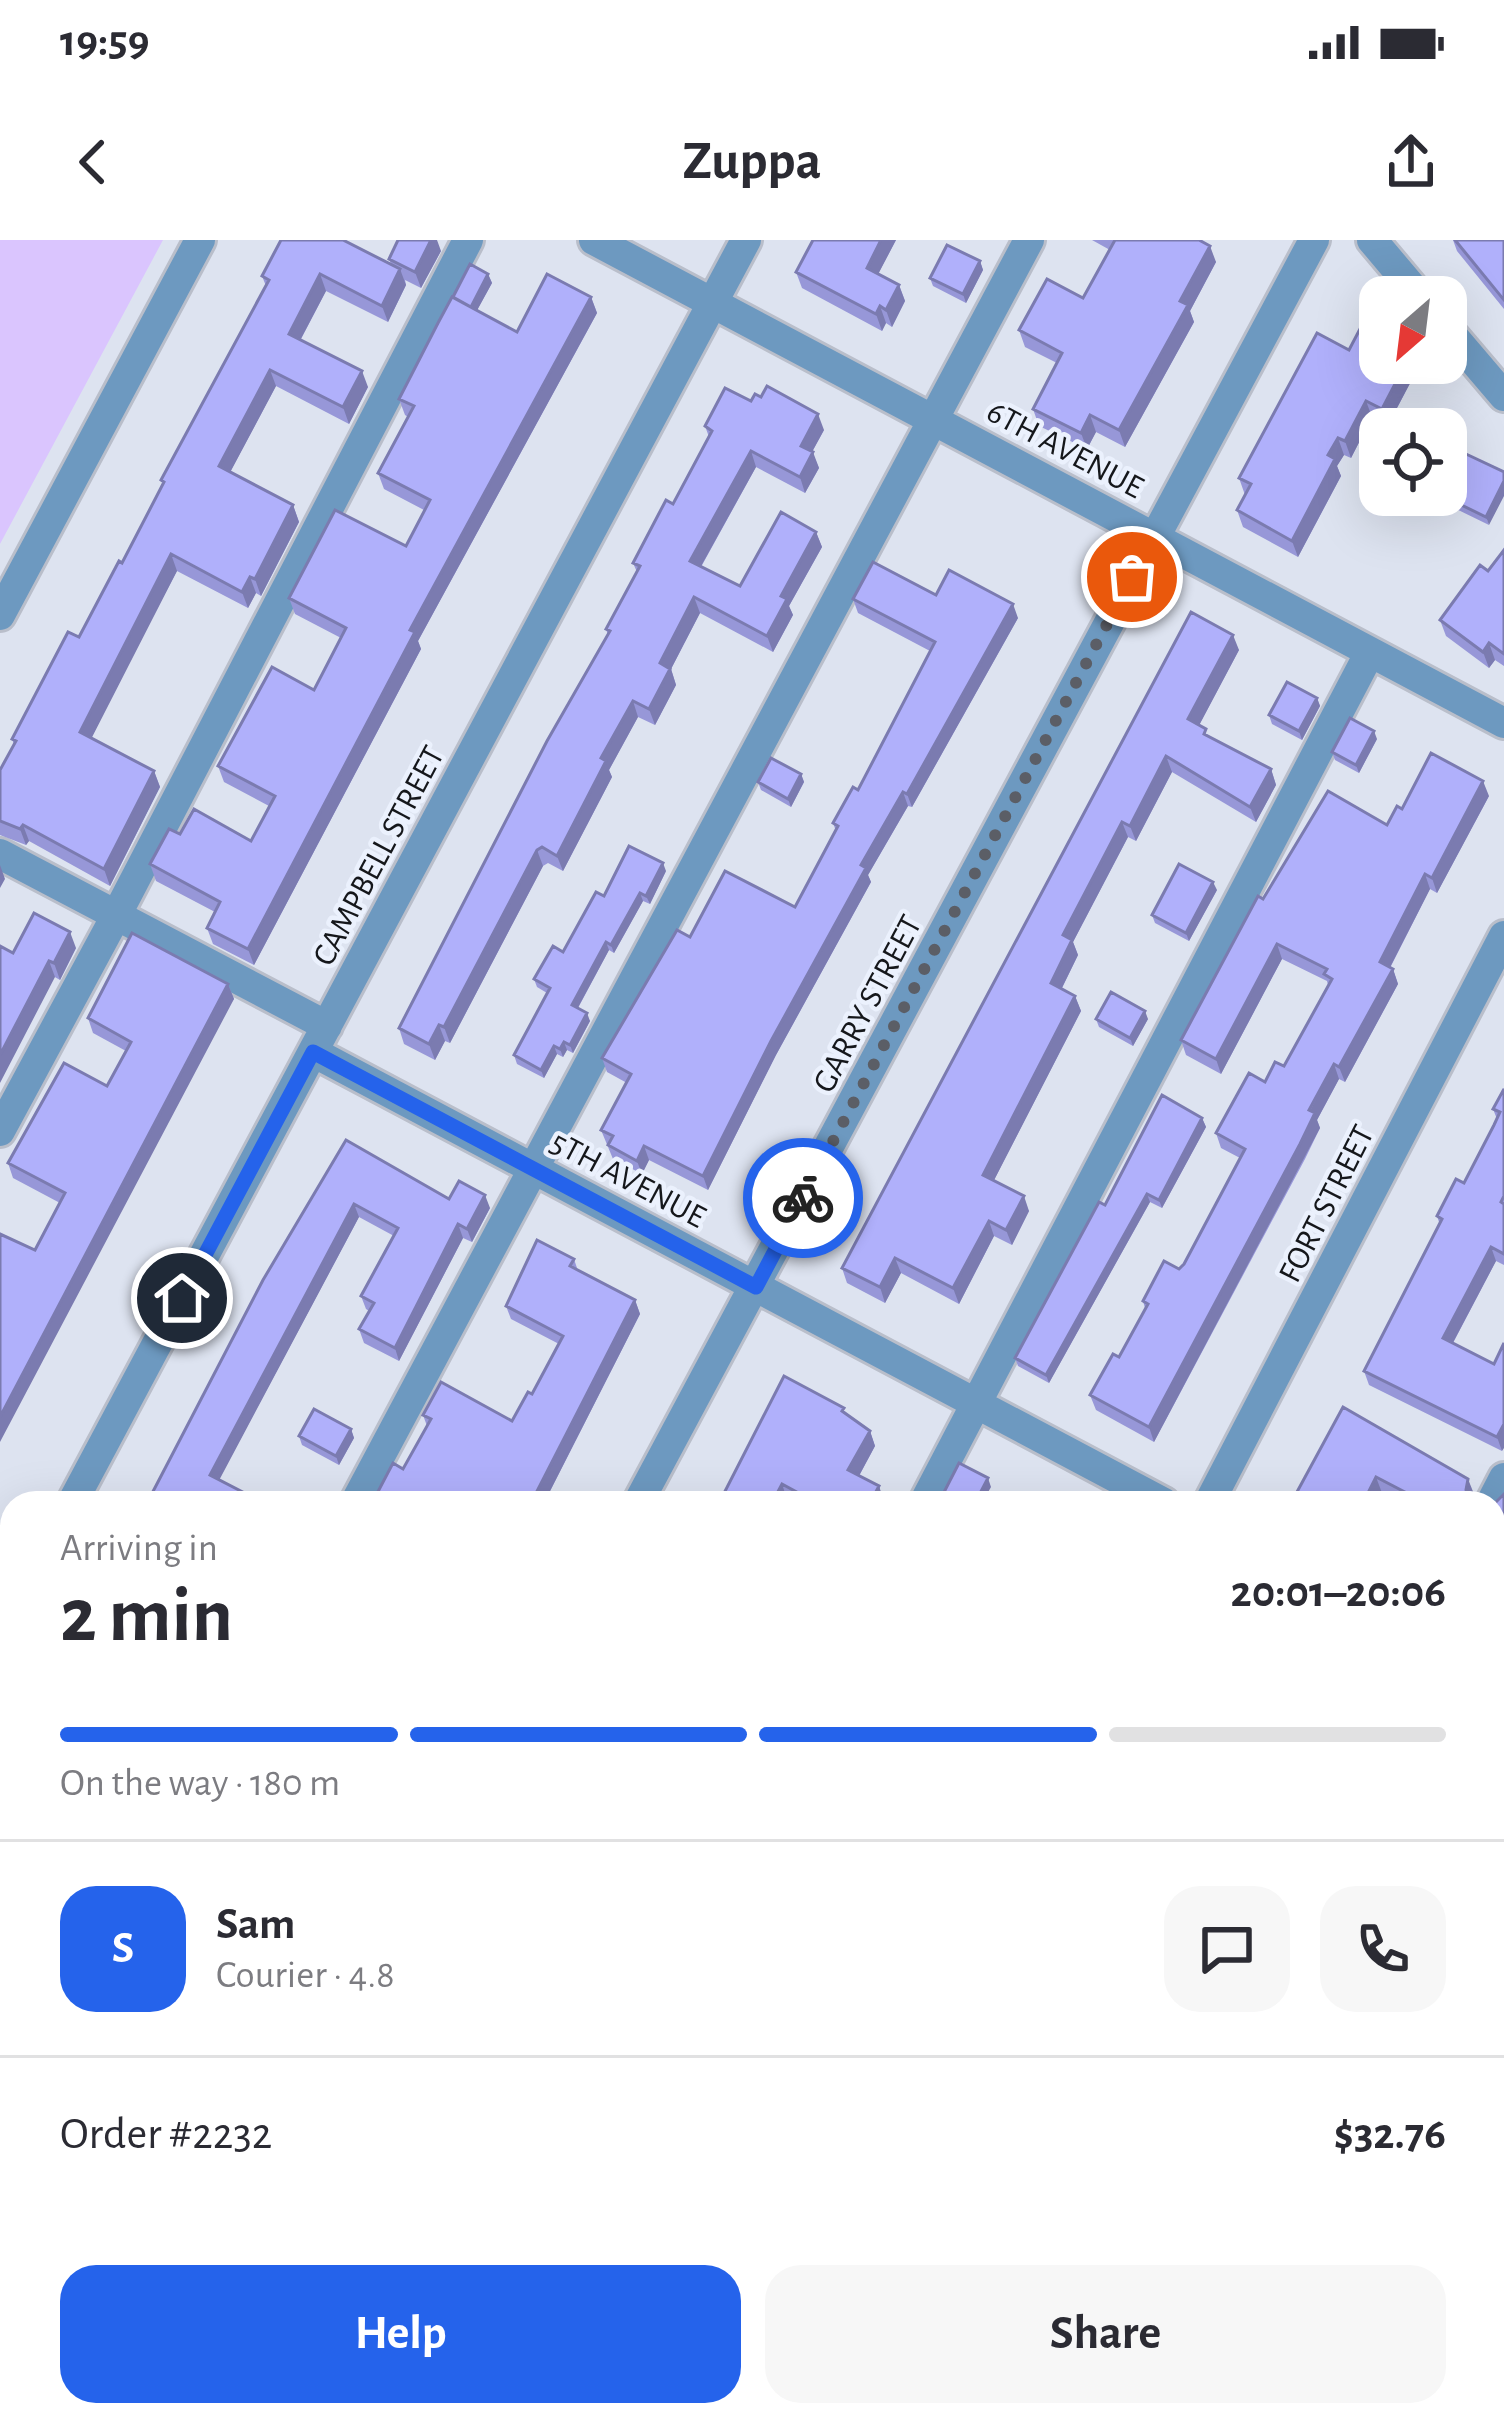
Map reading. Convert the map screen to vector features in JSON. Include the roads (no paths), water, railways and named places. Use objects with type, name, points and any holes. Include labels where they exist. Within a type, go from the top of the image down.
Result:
[{"type":"street","points":[[0,615],[200,240]]},
{"type":"street","points":[[0,1131],[468,240]]},
{"type":"street","name":"6TH AVENUE","points":[[594,240],[1504,723]]},
{"type":"street","name":"CAMPBELL STREET","points":[[78,1491],[746,240]]},
{"type":"street","points":[[361,1491],[1029,240]]},
{"type":"street","name":"GARRY STREET","points":[[645,1491],[1314,240]]},
{"type":"street","points":[[1372,240],[1402,276]]},
{"type":"street","points":[[1467,353],[1504,396]]},
{"type":"street","points":[[931,1491],[1370,652]]},
{"type":"street","name":"5TH AVENUE","points":[[0,854],[117,914],[532,1166],[1141,1491]]},
{"type":"street","name":"FORT STREET","points":[[1215,1491],[1504,936]]}]
